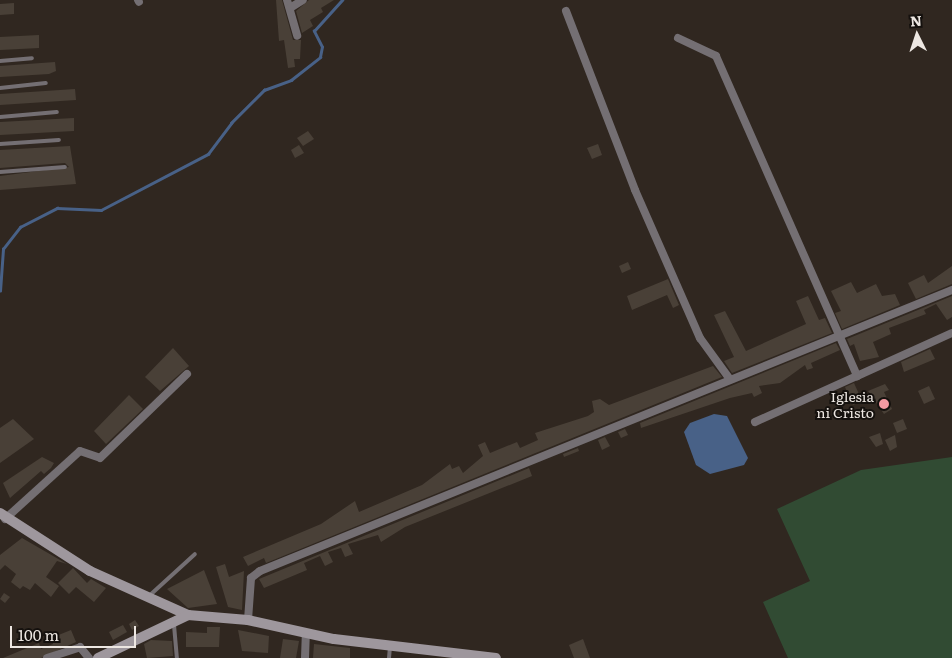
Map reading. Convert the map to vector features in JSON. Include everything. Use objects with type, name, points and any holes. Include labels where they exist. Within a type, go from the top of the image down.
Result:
[{"type":"street","points":[[296,36],[288,4],[303,0]]},
{"type":"street","points":[[566,11],[635,190],[700,338],[729,378]]},
{"type":"street","points":[[678,38],[716,56],[857,376]]},
{"type":"street","points":[[248,620],[251,578],[260,571],[729,378],[952,290]]},
{"type":"street","points":[[755,422],[952,332]]},
{"type":"street","points":[[187,374],[100,458],[80,452],[3,516],[90,571],[188,615],[248,620],[306,634],[390,646],[433,655],[496,658]]},
{"type":"street","points":[[98,658],[174,625],[188,615]]},
{"type":"street","points":[[305,658],[306,634]]},
{"type":"street","points":[[47,658],[80,648],[89,658]]},
{"type":"lane","points":[[0,61],[32,58]]},
{"type":"lane","points":[[0,88],[46,83]]},
{"type":"lane","points":[[0,117],[57,112]]},
{"type":"lane","points":[[0,144],[59,140]]},
{"type":"lane","points":[[0,172],[64,167]]},
{"type":"lane","points":[[149,596],[195,554]]},
{"type":"lane","points":[[174,625],[177,658]]},
{"type":"lane","points":[[389,658],[390,646]]},
{"type":"green space","points":[[952,457],[952,658],[788,658],[763,602],[810,581],[777,509],[861,470]]},
{"type":"water","points":[[714,414],[727,416],[748,458],[744,465],[710,474],[696,465],[684,432],[690,423]]},
{"type":"building","points":[[276,0],[282,0],[293,40],[301,40],[300,59],[294,59],[295,67],[288,68],[284,40],[279,41]]},
{"type":"building","points":[[309,0],[334,0],[321,8],[323,12],[310,20],[313,26],[302,33],[296,11]]},
{"type":"building","points":[[14,3],[14,14],[0,15],[0,4]]},
{"type":"building","points":[[39,35],[39,48],[0,50],[0,37]]},
{"type":"building","points":[[55,62],[56,71],[49,74],[0,77],[0,66]]},
{"type":"building","points":[[75,89],[76,100],[0,105],[0,94]]},
{"type":"building","points":[[74,118],[74,131],[0,135],[0,122]]},
{"type":"building","points":[[308,131],[314,139],[303,146],[297,138]]},
{"type":"building","points":[[598,144],[602,155],[592,159],[587,148]]},
{"type":"building","points":[[299,145],[304,153],[295,158],[291,150]]},
{"type":"building","points":[[70,146],[76,184],[0,190],[0,176],[69,167],[65,163],[0,168],[0,150]]},
{"type":"building","points":[[628,262],[631,269],[622,273],[619,266]]},
{"type":"building","points":[[952,266],[952,284],[916,299],[908,283],[924,275],[928,283]]},
{"type":"building","points":[[668,279],[679,305],[673,308],[667,295],[632,310],[627,296]]},
{"type":"building","points":[[851,282],[857,293],[876,284],[882,296],[895,294],[900,305],[842,329],[835,313],[841,311],[831,291]]},
{"type":"building","points":[[808,296],[819,320],[825,318],[832,333],[732,373],[724,361],[734,357],[714,315],[725,311],[746,351],[806,324],[796,301]]},
{"type":"building","points":[[952,296],[952,317],[947,320],[936,304],[924,310],[926,314],[889,328],[891,334],[873,342],[879,357],[860,361],[854,344],[850,346],[847,339]]},
{"type":"building","points":[[836,343],[840,350],[811,363],[813,368],[807,370],[805,365],[780,383],[759,386],[762,393],[754,397],[752,393],[730,398],[641,428],[640,423]]},
{"type":"building","points":[[173,348],[189,366],[160,391],[145,377]]},
{"type":"building","points":[[930,349],[935,359],[904,372],[901,362]]},
{"type":"building","points":[[713,366],[722,377],[266,563],[264,558],[248,566],[243,557],[321,524],[355,501],[359,512],[422,485],[450,464],[452,469],[459,466],[463,473],[483,456],[478,445],[485,442],[490,453],[517,442],[520,448],[538,440],[535,433],[588,416],[594,412],[592,401],[600,399],[609,405]]},
{"type":"building","points":[[854,383],[862,401],[853,405],[845,387]]},
{"type":"building","points":[[885,384],[889,390],[884,392],[892,409],[884,414],[868,391]]},
{"type":"building","points":[[929,386],[935,399],[924,404],[918,391]]},
{"type":"building","points":[[129,395],[143,409],[106,444],[94,431]]},
{"type":"building","points":[[13,419],[34,439],[0,463],[0,428]]},
{"type":"building","points":[[903,419],[907,429],[897,433],[893,423]]},
{"type":"building","points":[[625,429],[628,435],[621,438],[618,432]]},
{"type":"building","points":[[880,433],[883,444],[876,447],[869,437]]},
{"type":"building","points":[[895,435],[897,447],[890,451],[885,440]]},
{"type":"building","points":[[605,437],[610,446],[602,450],[598,440]]},
{"type":"building","points":[[578,448],[579,451],[564,457],[563,454]]},
{"type":"building","points":[[42,457],[54,463],[51,468],[44,474],[41,471],[10,498],[3,483]]},
{"type":"building","points":[[529,468],[532,476],[405,527],[381,542],[378,535],[348,544],[353,554],[345,557],[341,548],[328,552],[333,562],[325,566],[320,556],[304,563],[307,570],[264,588],[259,579]]},
{"type":"building","points":[[22,538],[67,564],[57,561],[46,577],[59,586],[51,597],[35,583],[30,590],[23,586],[20,589],[11,582],[16,574],[5,565],[0,570],[0,555]]},
{"type":"building","points":[[225,564],[229,577],[244,571],[242,610],[228,607],[216,567]]},
{"type":"building","points":[[73,568],[87,583],[91,579],[106,588],[94,602],[76,587],[69,594],[58,583]]},
{"type":"building","points":[[204,570],[217,604],[188,608],[167,589]]},
{"type":"building","points":[[4,593],[10,597],[5,603],[0,599]]},
{"type":"building","points":[[135,620],[139,626],[132,630],[129,624]]},
{"type":"building","points":[[123,625],[127,632],[113,640],[109,632]]},
{"type":"building","points":[[207,627],[220,627],[219,647],[186,647],[186,632],[207,633]]},
{"type":"building","points":[[71,630],[76,642],[41,658],[3,658],[39,643],[41,649],[53,644],[51,638]]},
{"type":"building","points":[[238,630],[269,636],[268,653],[242,651]]},
{"type":"building","points":[[283,639],[299,641],[296,658],[280,658]]},
{"type":"building","points":[[583,639],[590,658],[574,658],[569,645]]},
{"type":"building","points":[[151,640],[172,641],[173,656],[147,658],[144,644]]},
{"type":"building","points":[[314,644],[350,648],[350,658],[313,658]]},
{"type":"waterway","points":[[0,291],[3,249],[20,227],[57,208],[101,210],[208,154],[231,123],[264,90],[291,80],[320,57],[322,47],[314,31],[342,0]]},
{"type":"place","name":"Iglesia ni Cristo","points":[[884,404]]}]
